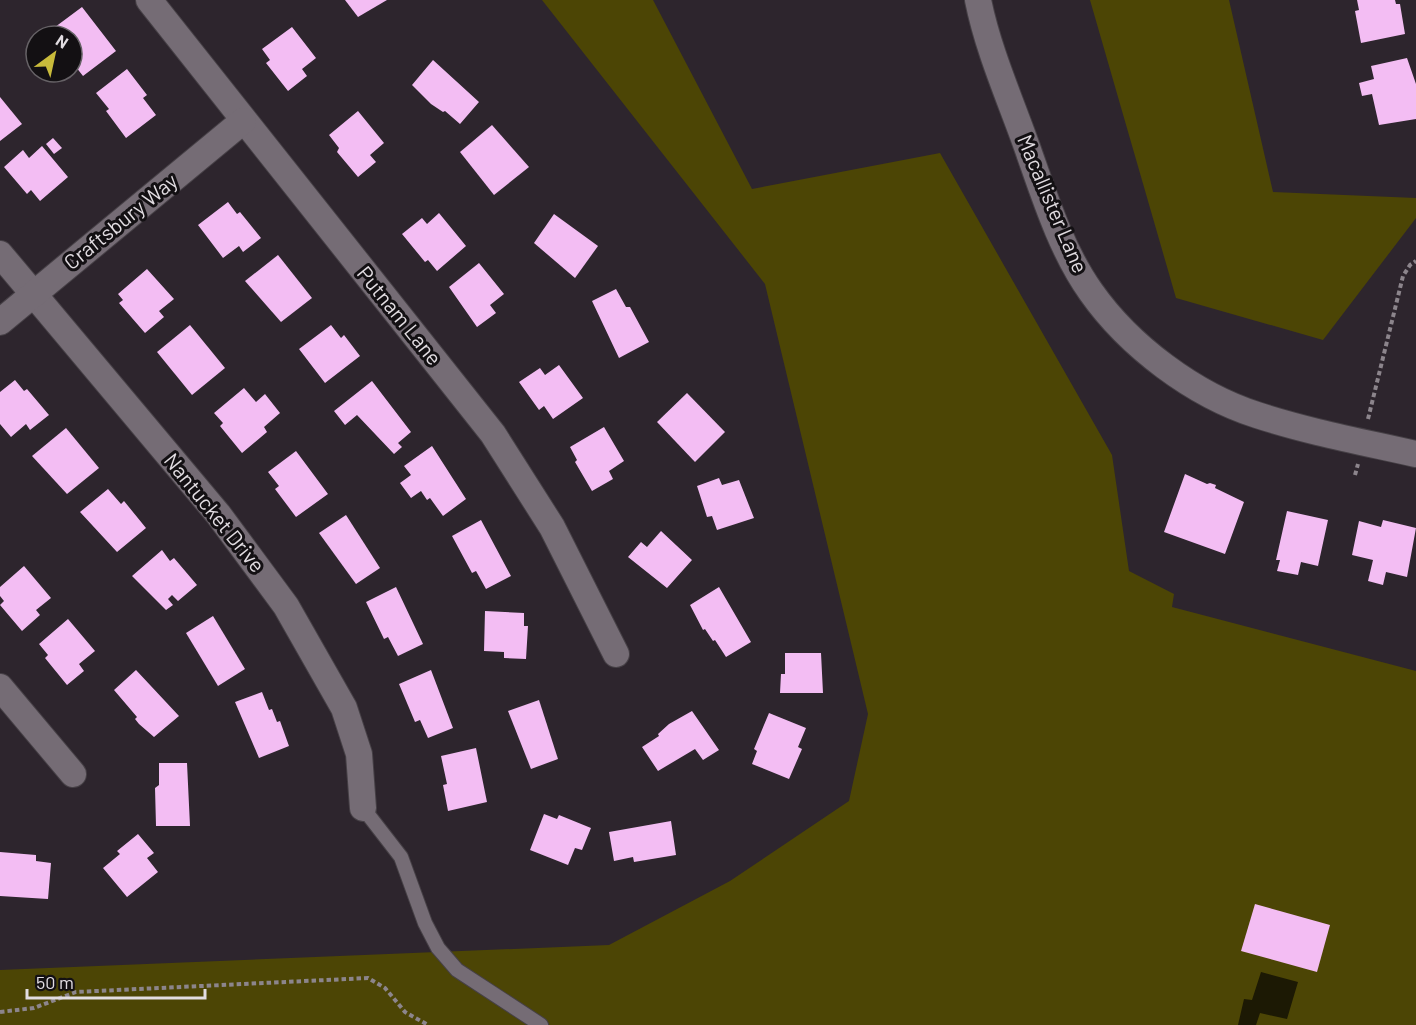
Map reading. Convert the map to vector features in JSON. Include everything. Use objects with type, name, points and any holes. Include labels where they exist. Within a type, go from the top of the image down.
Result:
[{"type":"street","name":"Putnam Lane","points":[[149,0],[243,122],[493,434],[552,527],[616,654]]},
{"type":"street","name":"Macallister Lane","points":[[978,0],[1033,163],[1068,251],[1091,292],[1123,329],[1159,361],[1203,391],[1255,415],[1416,454]]},
{"type":"street","name":"Craftsbury Way","points":[[0,322],[243,122]]},
{"type":"street","name":"Nantucket Drive","points":[[0,254],[218,514],[286,606],[344,708],[358,754],[363,808]]},
{"type":"street","points":[[0,687],[73,774]]},
{"type":"lane","points":[[363,808],[401,857],[425,923],[438,948],[458,970],[542,1025]]},
{"type":"path","points":[[1368,428],[1403,276],[1410,265],[1416,261]]},
{"type":"path","points":[[1355,476],[1358,465]]},
{"type":"path","points":[[0,1012],[34,1008],[76,992],[368,978],[385,988],[405,1012],[428,1025]]},
{"type":"shaded area","points":[[542,0],[653,0],[752,189],[940,153],[1112,455],[1129,571],[1174,594],[1172,607],[1416,671],[1416,1025],[0,1025],[0,970],[609,945],[730,881],[849,801],[868,714],[765,284]]},
{"type":"shaded area","points":[[1090,0],[1229,0],[1273,192],[1416,198],[1416,218],[1323,340],[1176,298]]},
{"type":"shaded area","points":[[1261,972],[1298,982],[1287,1019],[1260,1013],[1256,1025],[1238,1025],[1244,999],[1252,1000]]},
{"type":"building","points":[[345,0],[387,0],[358,17]]},
{"type":"building","points":[[1357,0],[1395,0],[1396,4],[1400,4],[1405,34],[1361,43],[1355,11],[1359,10]]},
{"type":"building","points":[[82,7],[116,51],[84,75],[84,24],[59,24]]},
{"type":"building","points":[[292,27],[316,58],[302,69],[307,76],[288,91],[266,63],[270,60],[262,49]]},
{"type":"building","points":[[1407,58],[1416,84],[1416,119],[1379,125],[1372,94],[1362,96],[1359,83],[1374,79],[1371,66]]},
{"type":"building","points":[[433,60],[479,102],[460,124],[445,111],[431,104],[412,85]]},
{"type":"building","points":[[127,69],[147,95],[143,98],[156,115],[126,138],[106,111],[109,109],[96,93]]},
{"type":"building","points":[[0,97],[22,124],[0,141]]},
{"type":"building","points":[[358,111],[384,143],[370,155],[376,162],[358,177],[337,152],[339,148],[329,135]]},
{"type":"building","points":[[492,125],[529,167],[494,195],[460,152]]},
{"type":"building","points":[[53,138],[62,148],[54,154],[46,144]]},
{"type":"building","points":[[42,146],[68,177],[40,201],[31,190],[27,194],[4,167],[23,150],[29,158]]},
{"type":"building","points":[[228,202],[237,214],[240,212],[261,238],[243,252],[239,246],[223,258],[198,225]]},
{"type":"building","points":[[439,213],[466,246],[437,271],[428,260],[425,262],[402,234],[422,218],[427,224]]},
{"type":"building","points":[[554,214],[598,246],[575,278],[534,243]]},
{"type":"building","points":[[278,255],[312,298],[281,322],[245,281]]},
{"type":"building","points":[[479,263],[504,294],[490,305],[496,313],[477,327],[449,287]]},
{"type":"building","points":[[147,269],[174,299],[159,311],[164,317],[145,333],[119,303],[123,300],[118,294]]},
{"type":"building","points":[[616,289],[626,307],[630,307],[649,342],[619,358],[592,301]]},
{"type":"building","points":[[190,325],[225,368],[192,395],[157,352]]},
{"type":"building","points":[[331,325],[341,338],[344,335],[360,356],[325,383],[299,349]]},
{"type":"building","points":[[559,365],[583,398],[553,419],[544,406],[539,410],[519,382],[540,368],[545,375]]},
{"type":"building","points":[[15,380],[24,391],[27,389],[49,415],[30,430],[26,424],[11,437],[0,424],[0,392]]},
{"type":"building","points":[[372,381],[411,432],[398,443],[402,447],[394,454],[357,415],[345,425],[334,411]]},
{"type":"building","points":[[244,388],[256,402],[265,394],[280,413],[264,427],[267,432],[242,453],[220,426],[223,423],[214,413]]},
{"type":"building","points":[[687,393],[725,432],[695,462],[657,422]]},
{"type":"building","points":[[604,427],[624,461],[609,471],[613,479],[592,491],[575,462],[577,460],[570,447]]},
{"type":"building","points":[[66,428],[99,468],[67,494],[32,456]]},
{"type":"building","points":[[432,446],[466,499],[443,516],[430,498],[427,500],[421,491],[411,498],[400,483],[411,475],[404,466]]},
{"type":"building","points":[[296,451],[328,494],[296,517],[275,489],[279,486],[268,472]]},
{"type":"building","points":[[1185,474],[1207,484],[1216,485],[1215,488],[1244,502],[1225,554],[1164,532]]},
{"type":"building","points":[[719,478],[722,485],[739,480],[754,518],[717,530],[712,516],[707,517],[697,486]]},
{"type":"building","points":[[108,489],[121,504],[124,501],[146,528],[117,552],[80,512]]},
{"type":"building","points":[[1287,511],[1328,520],[1318,566],[1301,562],[1298,575],[1277,571],[1280,560],[1276,560]]},
{"type":"building","points":[[346,515],[380,568],[356,584],[319,533]]},
{"type":"building","points":[[481,520],[511,576],[486,589],[476,571],[472,573],[452,536]]},
{"type":"building","points":[[1383,520],[1416,528],[1407,577],[1386,572],[1383,585],[1368,581],[1373,560],[1352,555],[1359,521],[1381,527]]},
{"type":"building","points":[[661,531],[692,560],[667,588],[628,557],[641,542],[647,547]]},
{"type":"building","points":[[162,550],[170,561],[174,558],[197,585],[178,601],[172,595],[168,599],[173,605],[166,610],[132,576]]},
{"type":"building","points":[[24,566],[51,598],[36,610],[40,615],[22,631],[0,605],[4,601],[0,596],[0,587]]},
{"type":"building","points":[[396,587],[423,644],[398,656],[388,637],[384,639],[366,602]]},
{"type":"building","points":[[719,587],[751,642],[726,657],[715,640],[713,641],[705,629],[703,630],[690,605]]},
{"type":"building","points":[[485,611],[524,613],[524,626],[528,626],[526,659],[504,658],[504,652],[484,651]]},
{"type":"building","points":[[213,616],[245,669],[218,686],[186,633]]},
{"type":"building","points":[[68,619],[95,651],[79,664],[84,671],[67,685],[45,658],[48,655],[39,644]]},
{"type":"building","points":[[785,653],[821,653],[823,693],[780,693],[781,674],[785,674]]},
{"type":"building","points":[[136,670],[179,716],[154,737],[139,724],[135,719],[137,717],[114,690]]},
{"type":"building","points":[[431,670],[453,728],[428,738],[420,720],[415,722],[399,684]]},
{"type":"building","points":[[262,692],[269,710],[272,709],[277,722],[280,721],[289,746],[259,758],[235,702]]},
{"type":"building","points":[[539,700],[558,759],[531,769],[508,711]]},
{"type":"building","points":[[692,711],[719,750],[703,760],[695,749],[658,771],[642,747],[659,736],[658,734],[669,724]]},
{"type":"building","points":[[769,713],[806,728],[798,747],[802,749],[789,779],[752,764],[757,751],[754,749]]},
{"type":"building","points":[[476,748],[487,802],[448,811],[443,785],[447,784],[441,756]]},
{"type":"building","points":[[159,763],[187,763],[190,826],[156,826],[155,788],[159,785]]},
{"type":"building","points":[[544,814],[557,819],[559,815],[591,828],[582,850],[575,848],[568,865],[530,850]]},
{"type":"building","points":[[671,821],[676,855],[634,862],[633,857],[614,861],[609,832]]},
{"type":"building","points":[[138,834],[154,853],[147,858],[158,872],[127,897],[103,868],[120,854],[117,851]]},
{"type":"building","points":[[0,852],[36,855],[36,861],[51,863],[48,899],[0,896]]},
{"type":"building","points":[[1255,904],[1330,925],[1317,972],[1241,951]]}]
